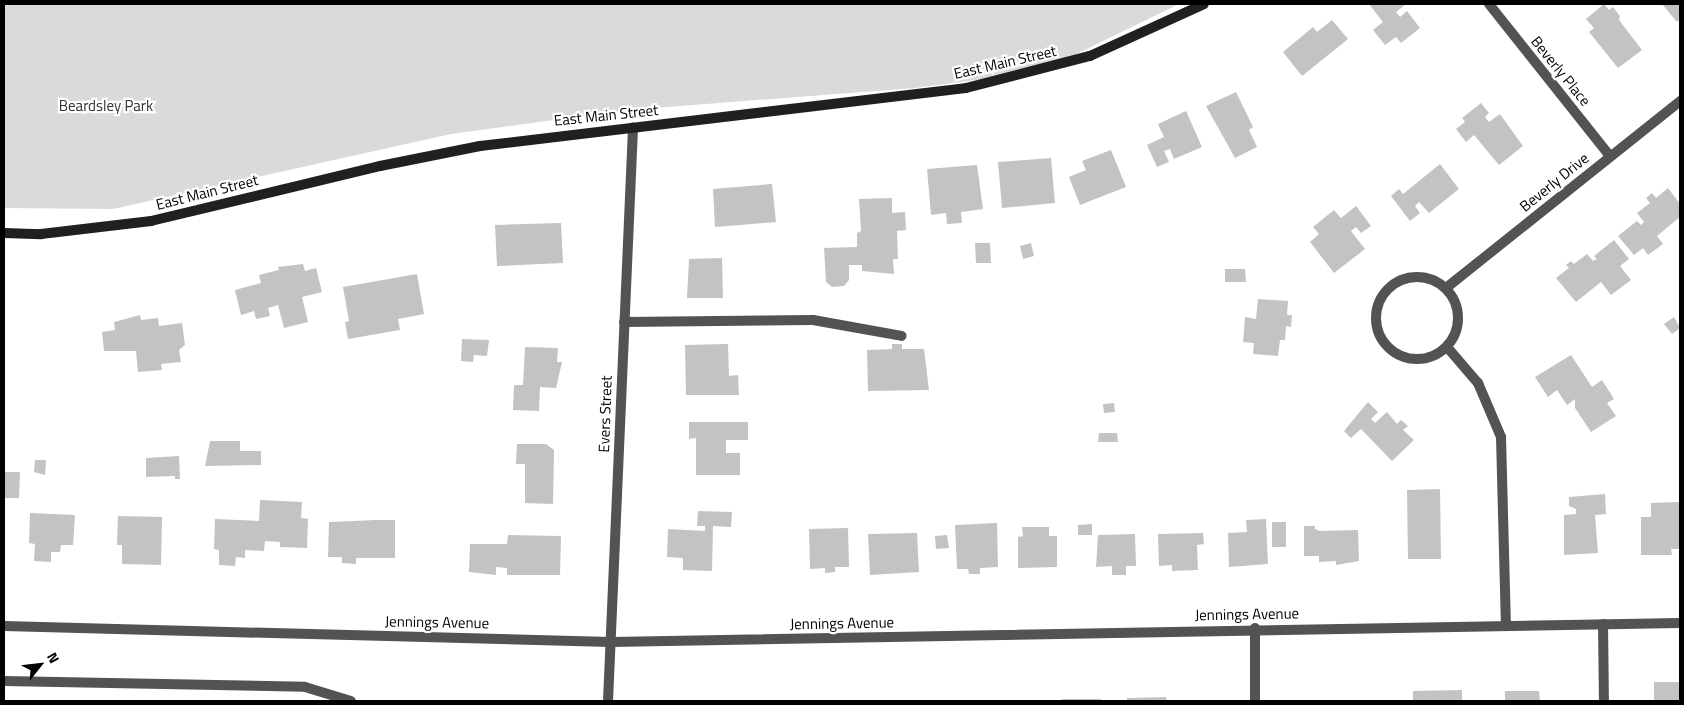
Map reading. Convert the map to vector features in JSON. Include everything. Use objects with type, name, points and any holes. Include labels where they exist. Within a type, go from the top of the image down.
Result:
[{"type":"main road","name":"East Main Street","points":[[4,233],[41,234],[107,229],[428,155],[480,146],[898,97],[1008,79],[1090,56],[1204,4]]},
{"type":"street","name":"Beverly Place","points":[[1489,4],[1610,156]]},
{"type":"street","name":"Beverly Drive","points":[[1446,288],[1680,100]]},
{"type":"street","name":"Evers Street","points":[[608,701],[632,128]]},
{"type":"street","points":[[1422,276],[1446,288],[1458,311],[1458,324],[1447,347],[1423,359],[1396,354],[1378,332],[1376,318],[1385,292],[1408,277],[1422,276]]},
{"type":"street","points":[[624,322],[814,320],[902,336]]},
{"type":"street","points":[[1447,347],[1478,382],[1501,437],[1506,624]]},
{"type":"street","name":"Jennings Avenue","points":[[4,626],[611,642],[1255,628],[1680,623]]},
{"type":"street","points":[[1603,624],[1604,701]]},
{"type":"street","points":[[1255,628],[1255,701]]},
{"type":"street","points":[[4,681],[305,687],[351,701]]},
{"type":"green space","name":"Beardsley Park","points":[[4,4],[1179,4],[1058,63],[999,77],[915,88],[628,110],[451,134],[113,209],[4,208]]},
{"type":"building","points":[[1369,4],[1406,4],[1396,12],[1400,17],[1407,11],[1420,28],[1401,43],[1396,37],[1385,45],[1373,30],[1383,22]]},
{"type":"building","points":[[1604,4],[1609,10],[1613,7],[1620,16],[1619,20],[1642,50],[1618,68],[1589,32],[1594,28],[1586,19]]},
{"type":"building","points":[[1662,4],[1680,4],[1680,19],[1677,22]]},
{"type":"building","points":[[1332,20],[1348,39],[1302,76],[1283,52],[1313,27],[1317,32]]},
{"type":"building","points":[[1236,92],[1253,127],[1249,130],[1257,147],[1235,158],[1206,106]]},
{"type":"building","points":[[1481,103],[1489,113],[1485,117],[1489,122],[1500,114],[1523,146],[1499,165],[1474,135],[1466,142],[1456,129],[1465,122],[1462,118]]},
{"type":"building","points":[[1186,111],[1202,147],[1174,159],[1170,149],[1164,151],[1169,162],[1157,167],[1147,145],[1164,137],[1158,124]]},
{"type":"building","points":[[1111,150],[1126,187],[1080,205],[1069,177],[1086,170],[1082,161]]},
{"type":"building","points":[[1051,158],[1055,203],[1002,208],[998,162]]},
{"type":"building","points":[[1440,164],[1459,189],[1429,213],[1419,202],[1415,206],[1420,213],[1410,221],[1391,196],[1399,189],[1403,194]]},
{"type":"building","points":[[977,165],[983,209],[961,212],[962,223],[947,224],[946,213],[931,215],[927,169]]},
{"type":"building","points":[[772,184],[776,222],[715,227],[713,189]]},
{"type":"building","points":[[1668,188],[1680,204],[1680,217],[1657,236],[1663,244],[1648,255],[1643,248],[1634,255],[1618,236],[1637,221],[1641,225],[1644,222],[1637,213],[1650,203],[1646,198],[1652,193],[1656,198]]},
{"type":"building","points":[[892,198],[892,213],[905,212],[906,230],[897,231],[898,259],[893,259],[894,274],[862,271],[862,265],[849,265],[849,280],[844,286],[832,287],[826,282],[824,248],[857,247],[857,233],[861,231],[859,199]]},
{"type":"building","points":[[1356,206],[1371,226],[1361,233],[1356,227],[1351,231],[1365,249],[1334,273],[1310,242],[1319,234],[1313,227],[1334,210],[1341,218]]},
{"type":"building","points":[[561,223],[563,263],[497,266],[495,225]]},
{"type":"building","points":[[1614,240],[1629,259],[1620,266],[1631,280],[1611,295],[1601,282],[1576,302],[1556,278],[1569,268],[1566,265],[1571,261],[1574,264],[1587,254],[1593,261],[1597,259],[1594,256]]},
{"type":"building","points":[[975,243],[990,243],[991,263],[976,263]]},
{"type":"building","points":[[1031,243],[1034,256],[1023,259],[1020,246]]},
{"type":"building","points":[[722,258],[723,298],[687,298],[689,259]]},
{"type":"building","points":[[303,264],[305,271],[316,268],[322,292],[302,297],[308,322],[284,328],[278,305],[268,308],[270,316],[256,319],[254,311],[241,315],[235,290],[261,283],[259,275],[279,270],[278,267]]},
{"type":"building","points":[[1225,269],[1245,269],[1246,282],[1225,282]]},
{"type":"building","points":[[417,274],[424,314],[398,319],[400,330],[348,339],[345,322],[349,321],[343,287]]},
{"type":"building","points":[[1258,299],[1288,301],[1287,315],[1292,315],[1291,327],[1286,326],[1285,340],[1280,340],[1278,356],[1253,354],[1254,343],[1243,342],[1245,317],[1256,319]]},
{"type":"building","points":[[140,315],[141,320],[158,318],[159,326],[182,323],[185,345],[179,350],[181,362],[161,364],[162,370],[138,372],[136,351],[104,351],[102,332],[115,330],[114,322]]},
{"type":"building","points":[[1674,317],[1680,328],[1672,334],[1664,324]]},
{"type":"building","points":[[462,339],[489,340],[487,356],[474,355],[473,362],[461,361]]},
{"type":"building","points":[[728,344],[729,376],[738,375],[739,395],[686,395],[685,345]]},
{"type":"building","points":[[892,344],[902,344],[902,349],[924,349],[929,390],[868,391],[867,350],[892,349]]},
{"type":"building","points":[[525,347],[558,348],[557,362],[562,362],[556,388],[540,387],[539,411],[513,410],[514,385],[523,385]]},
{"type":"building","points":[[1571,355],[1592,387],[1602,380],[1614,399],[1607,403],[1616,416],[1591,432],[1575,408],[1575,399],[1567,405],[1557,390],[1548,397],[1535,377]]},
{"type":"building","points":[[1368,402],[1378,412],[1371,419],[1375,423],[1387,412],[1397,424],[1401,420],[1408,426],[1403,430],[1414,440],[1392,461],[1361,429],[1351,438],[1344,431]]},
{"type":"building","points":[[1114,403],[1115,412],[1104,413],[1103,404]]},
{"type":"building","points":[[689,422],[748,422],[748,440],[726,440],[726,453],[740,453],[740,475],[696,475],[696,438],[689,439]]},
{"type":"building","points":[[1099,433],[1117,433],[1118,442],[1098,442]]},
{"type":"building","points":[[210,441],[240,441],[240,451],[261,451],[261,465],[205,466]]},
{"type":"building","points":[[517,444],[546,444],[554,450],[553,504],[525,503],[525,464],[516,464]]},
{"type":"building","points":[[179,456],[180,479],[175,479],[175,476],[146,477],[146,458]]},
{"type":"building","points":[[35,460],[46,460],[45,475],[34,472]]},
{"type":"building","points":[[4,472],[20,472],[19,498],[4,498]]},
{"type":"building","points":[[1440,489],[1441,559],[1408,559],[1407,490]]},
{"type":"building","points":[[1605,494],[1606,514],[1595,515],[1598,553],[1564,555],[1564,515],[1576,514],[1576,509],[1569,506],[1569,497]]},
{"type":"building","points":[[260,500],[302,502],[301,518],[308,519],[307,548],[280,547],[280,542],[265,541],[264,551],[245,550],[245,558],[236,557],[235,566],[219,565],[219,550],[214,549],[215,519],[259,521]]},
{"type":"building","points":[[1680,502],[1680,549],[1671,549],[1672,555],[1641,555],[1641,517],[1651,517],[1651,503]]},
{"type":"building","points":[[698,511],[732,512],[731,527],[713,526],[712,571],[683,570],[683,558],[667,557],[668,529],[705,531],[705,526],[697,526]]},
{"type":"building","points":[[30,513],[75,515],[73,545],[61,545],[60,552],[51,552],[51,562],[34,561],[35,544],[29,543]]},
{"type":"building","points":[[118,516],[162,517],[161,565],[122,564],[122,545],[117,545]]},
{"type":"building","points":[[1266,519],[1268,564],[1229,567],[1228,533],[1247,532],[1246,520]]},
{"type":"building","points":[[395,520],[395,558],[356,558],[356,564],[342,563],[342,557],[328,557],[329,522]]},
{"type":"building","points":[[1272,522],[1286,522],[1286,547],[1272,547]]},
{"type":"building","points":[[997,523],[998,567],[980,568],[980,574],[969,574],[968,569],[957,569],[955,525]]},
{"type":"building","points":[[1092,524],[1092,535],[1078,535],[1078,525]]},
{"type":"building","points":[[1304,526],[1315,526],[1315,529],[1320,531],[1358,530],[1359,561],[1336,565],[1336,561],[1319,562],[1319,556],[1304,556]]},
{"type":"building","points":[[1022,527],[1049,527],[1049,536],[1057,536],[1057,567],[1018,568],[1018,537],[1023,536]]},
{"type":"building","points":[[848,528],[849,567],[835,567],[835,572],[825,573],[825,568],[810,569],[809,529]]},
{"type":"building","points":[[917,533],[919,572],[870,575],[868,534]]},
{"type":"building","points":[[1203,533],[1204,544],[1197,545],[1198,570],[1172,571],[1172,565],[1159,566],[1158,534]]},
{"type":"building","points":[[1135,534],[1136,566],[1126,566],[1126,575],[1112,575],[1112,566],[1096,567],[1098,535]]},
{"type":"building","points":[[508,535],[561,536],[560,575],[507,575],[507,568],[496,567],[496,575],[469,572],[470,544],[507,544]]},
{"type":"building","points":[[947,535],[949,548],[936,549],[935,536]]},
{"type":"building","points":[[1654,682],[1680,682],[1680,701],[1654,701]]},
{"type":"building","points":[[1462,690],[1462,701],[1413,701],[1413,691]]},
{"type":"building","points":[[1505,691],[1539,691],[1540,701],[1505,701]]},
{"type":"building","points":[[1166,697],[1167,701],[1127,701],[1127,698]]},
{"type":"building","points":[[1062,699],[1101,699],[1101,701],[1062,701]]}]
